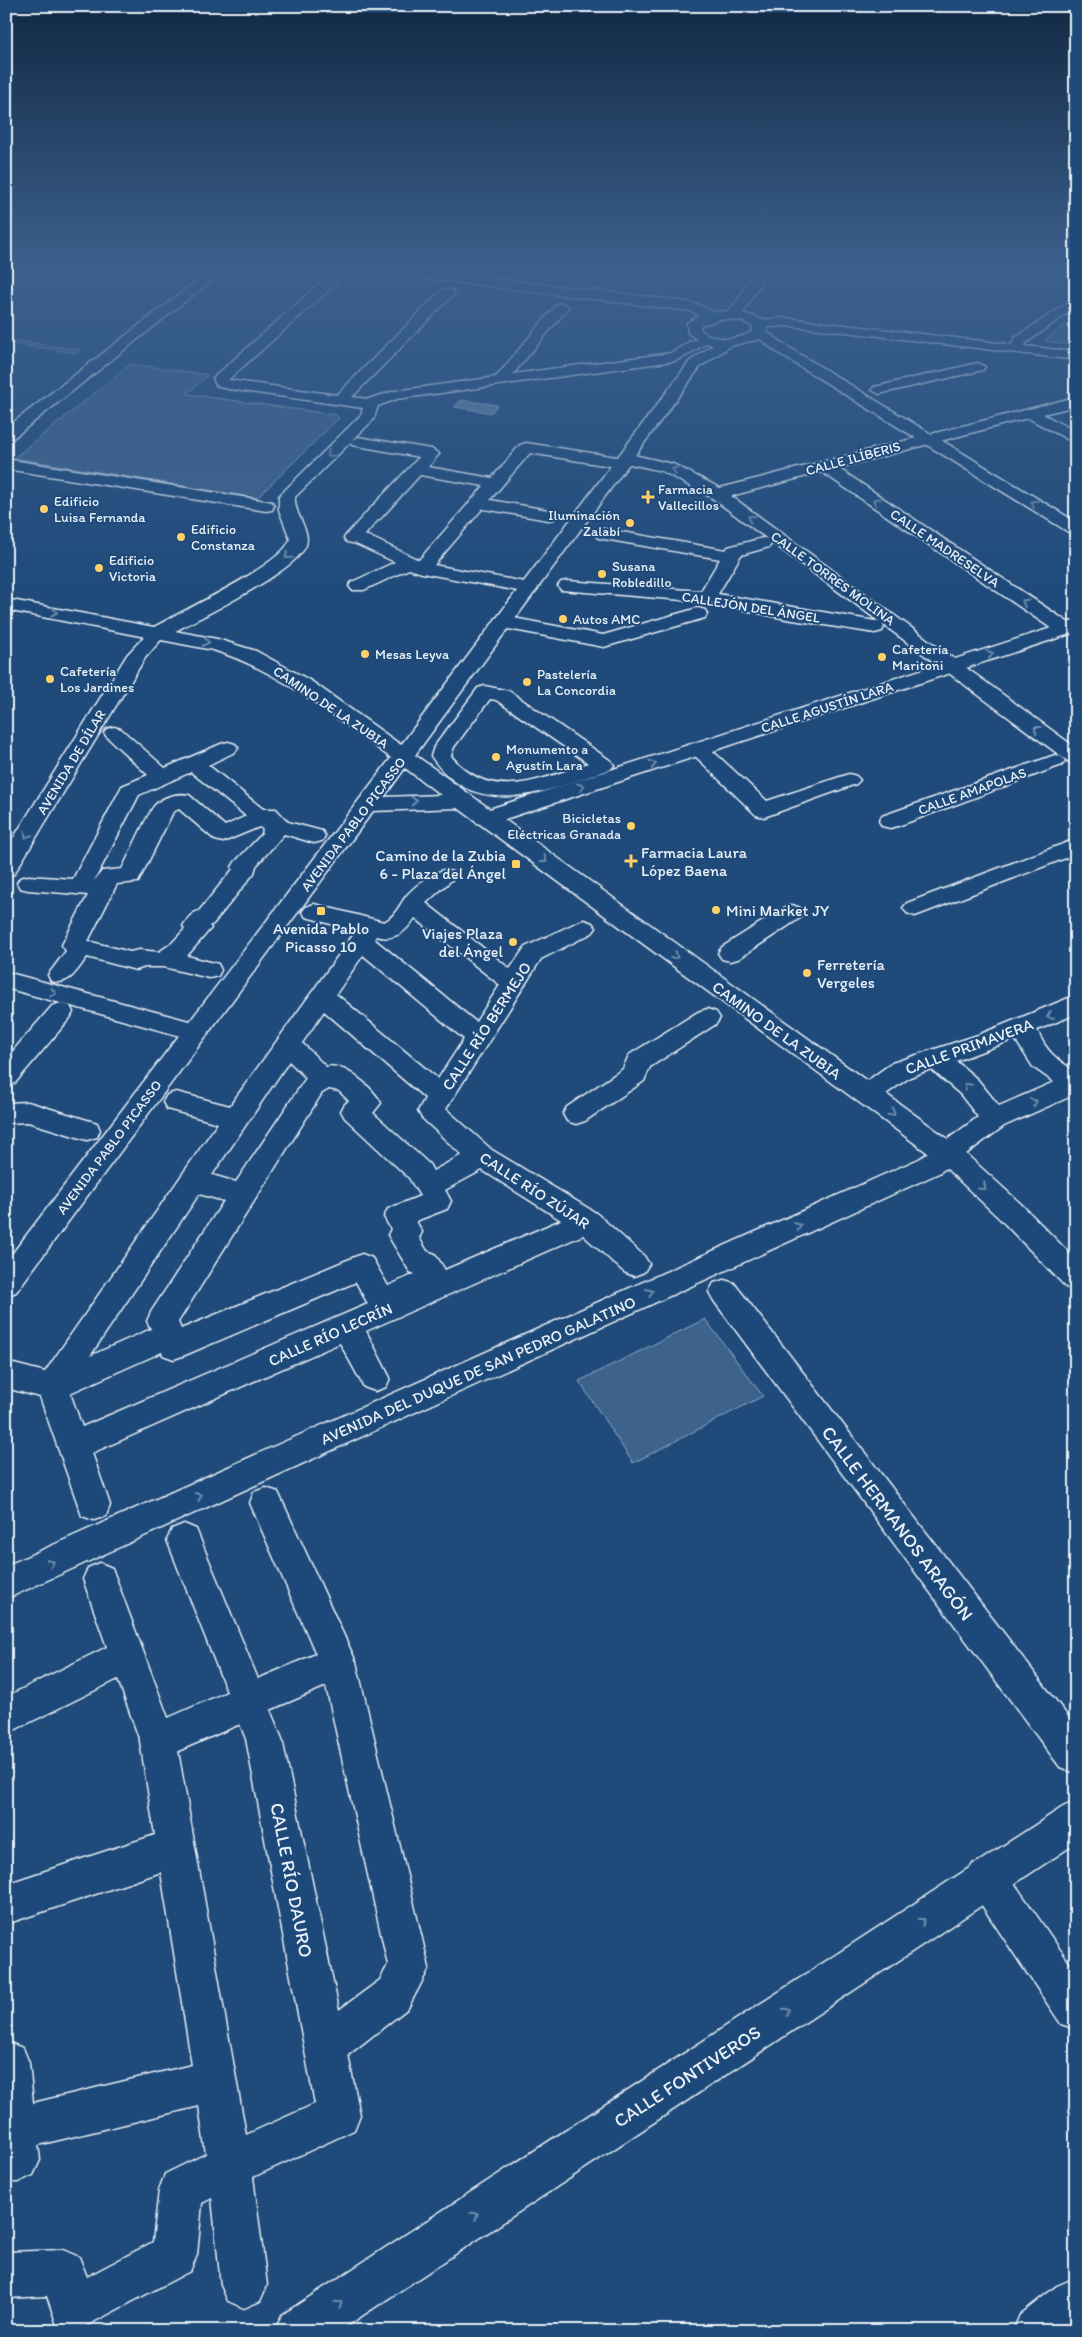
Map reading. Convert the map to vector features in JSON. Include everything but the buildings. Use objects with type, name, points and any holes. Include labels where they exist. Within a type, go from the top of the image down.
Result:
[{"type":"street","points":[[6,436],[80,378]]},
{"type":"street","points":[[220,378],[221,382],[228,385],[368,404],[395,395],[527,378]]},
{"type":"street","points":[[341,400],[363,378]]},
{"type":"street","points":[[500,382],[503,378]]},
{"type":"street","name":"AVENIDA PABLO PICASSO","points":[[6,1284],[404,757],[685,378]]},
{"type":"street","points":[[829,378],[1076,529]]},
{"type":"street","points":[[879,390],[930,378]]},
{"type":"street","name":"CALLE ILÍBERIS","points":[[718,494],[1076,401]]},
{"type":"street","name":"AVENIDA DE DÍLAR","points":[[6,869],[137,654],[158,633],[286,559],[297,549],[299,538],[297,529],[287,515],[284,506],[287,496],[368,417],[370,408],[368,404]]},
{"type":"street","points":[[1030,413],[1076,438]]},
{"type":"street","points":[[358,442],[431,454],[374,515],[358,539],[416,565],[530,588]]},
{"type":"street","name":"CALLE TORRES MOLINA","points":[[495,484],[526,448],[667,466],[718,494],[952,666],[1065,760]]},
{"type":"street","points":[[6,464],[266,506]]},
{"type":"street","name":"CALLE MADRESELVA","points":[[824,466],[1065,629],[1076,647]]},
{"type":"street","points":[[416,470],[495,484]]},
{"type":"street","points":[[358,586],[416,565],[479,503],[495,484]]},
{"type":"street","points":[[479,503],[548,515]]},
{"type":"street","points":[[604,534],[731,556]]},
{"type":"street","points":[[707,597],[734,551],[763,543]]},
{"type":"street","name":"CALLEJÓN DEL ÁNGEL","points":[[567,586],[707,597],[786,613],[875,627]]},
{"type":"street","name":"CAMINO DE LA ZUBIA","points":[[6,604],[217,645],[249,655],[304,685],[948,1153],[1010,1211],[1076,1279]]},
{"type":"street","points":[[503,622],[604,641],[698,614]]},
{"type":"street","name":"CALLE AGUSTÍN LARA","points":[[485,818],[1065,629]]},
{"type":"street","points":[[486,692],[502,695],[589,752],[604,765],[520,791],[501,793],[471,784],[446,764],[441,756],[444,746],[486,692]]},
{"type":"street","points":[[114,733],[174,804]]},
{"type":"street","points":[[80,888],[130,791],[228,748]]},
{"type":"street","points":[[699,749],[764,810],[849,780]]},
{"type":"street","name":"CALLE AMAPOLAS","points":[[890,821],[1065,760]]},
{"type":"street","points":[[193,763],[268,822],[314,836]]},
{"type":"street","points":[[181,800],[223,835],[268,822],[272,836],[243,868],[246,868],[205,919],[202,918],[195,926],[199,928],[177,955],[153,962],[139,958],[136,962],[74,945],[110,876],[130,877],[164,808],[181,800]]},
{"type":"street","points":[[366,805],[462,800]]},
{"type":"street","points":[[915,908],[1076,846]]},
{"type":"street","points":[[366,933],[387,931],[398,925],[417,898],[444,877]]},
{"type":"street","points":[[28,883],[103,889]]},
{"type":"street","points":[[413,905],[514,984]]},
{"type":"street","points":[[314,912],[366,933],[478,1037]]},
{"type":"street","points":[[730,953],[792,913]]},
{"type":"street","name":"CALLE RÍO BERMEJO","points":[[440,1096],[533,953],[584,928]]},
{"type":"street","points":[[52,1387],[236,1118],[366,933]]},
{"type":"street","points":[[60,975],[82,947]]},
{"type":"street","points":[[165,959],[210,970]]},
{"type":"street","points":[[6,980],[196,1031]]},
{"type":"street","points":[[323,996],[440,1096]]},
{"type":"street","name":"CALLE PRIMAVERA","points":[[867,1094],[901,1070],[1024,1027],[1076,1004]]},
{"type":"street","points":[[6,1076],[61,1012]]},
{"type":"street","name":"CAMINO DE LA ZUBIA","points":[[576,1114],[635,1074],[638,1062],[707,1018]]},
{"type":"street","points":[[1024,1027],[1029,1044],[1040,1060],[1056,1073],[1076,1082]]},
{"type":"street","points":[[289,1045],[323,1080]]},
{"type":"street","points":[[935,1058],[969,1087],[995,1119]]},
{"type":"street","points":[[331,1075],[338,1082],[342,1079],[368,1103],[354,1111],[419,1170],[428,1187],[437,1201],[398,1218],[408,1232],[402,1235],[420,1264],[425,1262],[435,1278],[382,1302],[362,1266],[174,1346],[162,1322],[313,1086],[331,1075]]},
{"type":"street","points":[[948,1153],[995,1119],[1076,1082]]},
{"type":"street","name":"CALLE RÍO ZÚJAR","points":[[440,1096],[430,1111],[482,1157],[586,1221],[634,1264]]},
{"type":"street","points":[[176,1102],[236,1118]]},
{"type":"street","points":[[6,1113],[28,1112],[87,1130]]},
{"type":"street","name":"AVENIDA DEL DUQUE DE SAN PEDRO GALATINO","points":[[6,1583],[895,1182],[929,1166],[948,1153]]},
{"type":"street","points":[[428,1187],[482,1157]]},
{"type":"street","points":[[193,1181],[243,1195]]},
{"type":"street","name":"CALLE RÍO LECRÍN","points":[[74,1446],[586,1221]]},
{"type":"street","name":"CALLE HERMANOS ARAGÓN","points":[[724,1292],[1073,1754]]},
{"type":"street","points":[[348,1326],[375,1378]]},
{"type":"street","points":[[6,1375],[52,1387],[169,1335]]},
{"type":"street","points":[[52,1387],[94,1505]]},
{"type":"street","points":[[266,1503],[338,1662],[409,1968],[394,1994],[326,2046]]},
{"type":"street","name":"CALLE RÍO DAURO","points":[[184,1540],[264,1739],[326,2046],[338,2115],[230,2165]]},
{"type":"street","points":[[100,1579],[158,1741],[214,2081],[230,2165],[244,2285]]},
{"type":"street","points":[[6,1716],[127,1656]]},
{"type":"street","points":[[158,1741],[338,1662]]},
{"type":"street","name":"CALLE FONTIVEROS","points":[[298,2331],[1076,1820]]},
{"type":"street","points":[[6,1904],[175,1848]]},
{"type":"street","points":[[987,1878],[1076,2009]]},
{"type":"street","points":[[6,2063],[8,2063],[9,2141],[214,2081]]},
{"type":"street","points":[[6,2275],[63,2272],[73,2309],[174,2255],[181,2190],[230,2165]]},
{"type":"street","points":[[1036,2331],[1073,2302]]},
{"type":"shaded area","points":[[113,378],[205,378],[187,394],[336,415],[339,418],[257,498],[14,458]]},
{"type":"shaded area","points":[[461,400],[498,405],[491,413],[454,407]]},
{"type":"shaded area","points":[[705,1319],[763,1396],[633,1463],[579,1381]]},
{"type":"place","name":"Farmacia Vallecillos","points":[[648,497]]},
{"type":"place","name":"Edificio Luisa Fernanda","points":[[44,509]]},
{"type":"place","name":"Iluminación Zalabí","points":[[630,523]]},
{"type":"place","name":"Edificio Constanza","points":[[181,537]]},
{"type":"place","name":"Edificio Victoria","points":[[99,568]]},
{"type":"place","name":"Susana Robledillo","points":[[602,574]]},
{"type":"place","name":"Autos AMC","points":[[563,619]]},
{"type":"place","name":"Mesas Leyva","points":[[365,654]]},
{"type":"place","name":"Cafetería Maritoñi","points":[[882,657]]},
{"type":"place","name":"Cafetería Los Jardines","points":[[50,679]]},
{"type":"place","name":"Pastelería La Concordia","points":[[527,682]]},
{"type":"place","name":"Monumento a Agustín Lara","points":[[496,757]]},
{"type":"place","name":"Bicicletas Eléctricas Granada","points":[[631,826]]},
{"type":"place","name":"Farmacia Laura López Baena","points":[[631,861]]},
{"type":"place","name":"Camino de la Zubia 6 - Plaza del Ángel","points":[[516,864]]},
{"type":"place","name":"Mini Market JY","points":[[716,910]]},
{"type":"place","name":"Avenida Pablo Picasso 10","points":[[321,911]]},
{"type":"place","name":"Viajes Plaza del Ángel","points":[[513,942]]},
{"type":"place","name":"Ferretería Vergeles","points":[[807,973]]}]
